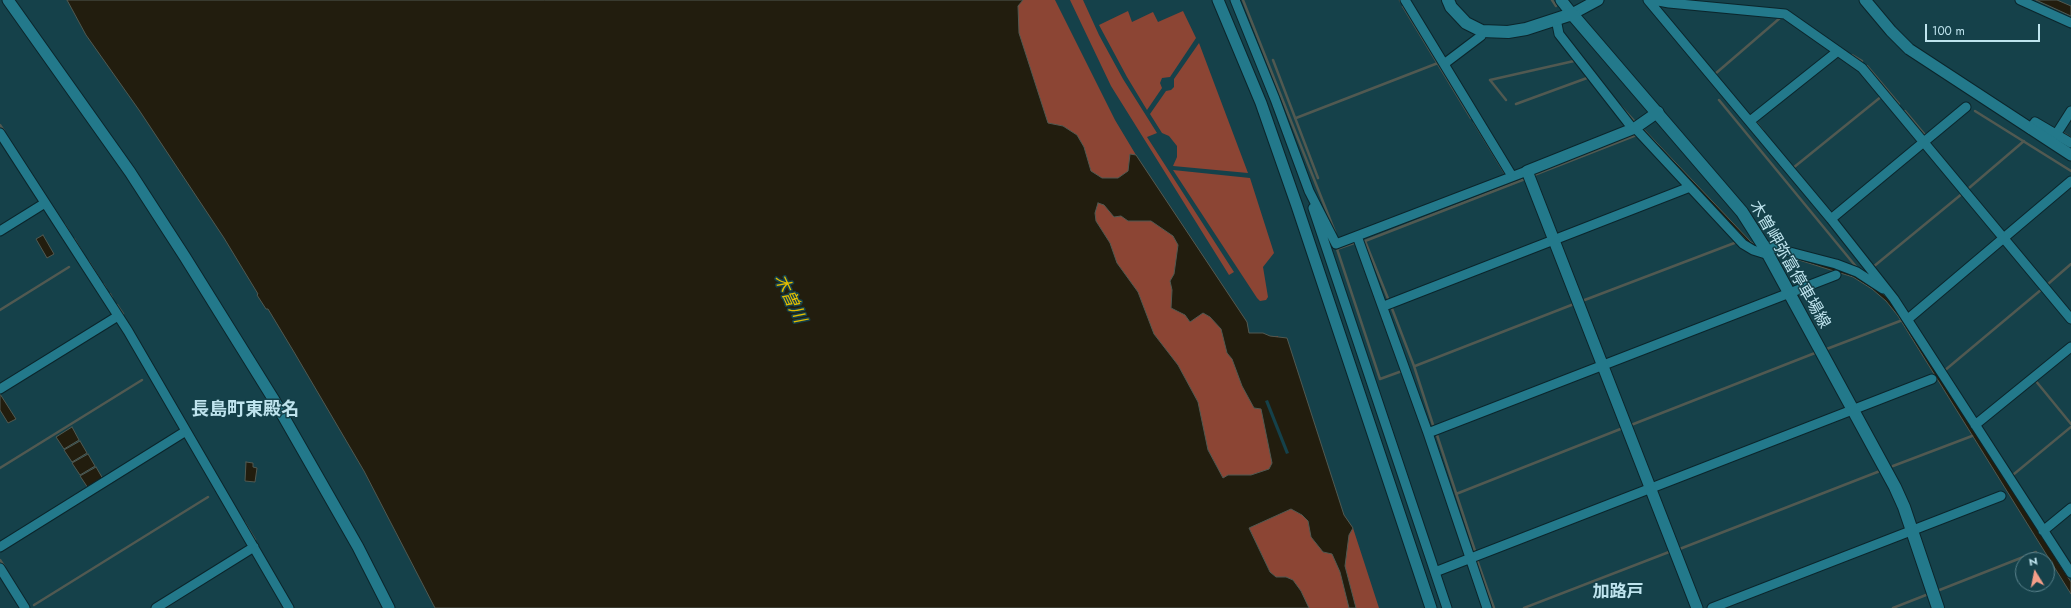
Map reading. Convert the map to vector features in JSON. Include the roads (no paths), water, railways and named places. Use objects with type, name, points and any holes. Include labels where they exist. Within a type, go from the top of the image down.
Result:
[{"type":"main road","points":[[1448,0],[1451,7],[1462,20],[1482,31],[1508,32],[1526,29],[1572,14]]},
{"type":"main road","name":"木曽岬弥富停車場線","points":[[1572,14],[1658,112],[1742,212],[1766,250],[1895,487],[1938,608]]},
{"type":"street","points":[[8,0],[130,172],[185,257],[274,400],[358,547],[389,608]]},
{"type":"street","points":[[1218,0],[1261,103],[1297,206],[1431,608]]},
{"type":"street","points":[[1236,0],[1309,191],[1447,608]]},
{"type":"street","points":[[1404,0],[1512,176]]},
{"type":"street","points":[[1561,0],[1572,14],[1598,0]]},
{"type":"street","points":[[1648,0],[1831,219],[1894,299],[2071,573]]},
{"type":"street","points":[[1653,0],[1669,3],[1785,14],[1862,68],[1925,141],[2071,319]]},
{"type":"street","points":[[1865,0],[1890,31],[1909,49],[2071,155]]},
{"type":"street","points":[[2020,0],[2071,24]]},
{"type":"street","points":[[1556,19],[1559,34],[1690,187],[1743,244],[1753,250],[1766,250],[1846,268],[1867,278],[1894,299]]},
{"type":"street","points":[[1444,64],[1481,36],[1482,31]]},
{"type":"street","points":[[1750,121],[1838,51]]},
{"type":"street","points":[[1831,219],[1966,107]]},
{"type":"street","points":[[2057,133],[2071,111]]},
{"type":"street","points":[[1309,191],[1336,244],[1528,171],[1638,126],[1658,112]]},
{"type":"street","points":[[2030,129],[2035,122],[2057,133],[2071,143]]},
{"type":"street","points":[[0,133],[118,316],[289,608]]},
{"type":"street","points":[[1528,171],[1553,240],[1697,608]]},
{"type":"street","points":[[1908,319],[2071,180]]},
{"type":"street","points":[[1384,306],[1690,187]]},
{"type":"street","points":[[0,231],[45,203]]},
{"type":"street","points":[[1357,236],[1384,306],[1487,608]]},
{"type":"street","points":[[1428,433],[1788,292],[1836,275]]},
{"type":"street","points":[[0,389],[118,316]]},
{"type":"street","points":[[1976,425],[2071,347]]},
{"type":"street","points":[[1435,572],[1932,379]]},
{"type":"street","points":[[0,547],[186,432]]},
{"type":"street","points":[[1712,608],[2001,496]]},
{"type":"street","points":[[2043,531],[2071,508]]},
{"type":"street","points":[[156,608],[254,547]]},
{"type":"street","points":[[0,568],[25,608]]},
{"type":"water","name":"木曽川","points":[[67,0],[1023,0],[1018,6],[1019,33],[1048,123],[1063,126],[1077,135],[1084,147],[1091,171],[1102,178],[1118,178],[1128,171],[1130,154],[1136,155],[1247,322],[1249,333],[1263,333],[1270,336],[1287,338],[1344,515],[1353,528],[1349,535],[1345,566],[1356,608],[1349,608],[1340,572],[1332,554],[1323,552],[1311,537],[1308,521],[1302,515],[1291,509],[1249,528],[1270,572],[1276,577],[1286,577],[1293,580],[1301,591],[1309,608],[435,608],[364,471],[268,309],[266,309],[257,295],[258,294],[224,238],[139,110],[86,35]],"holes":[[[1098,203],[1104,205],[1114,217],[1121,216],[1128,221],[1151,221],[1173,236],[1178,245],[1174,274],[1170,281],[1172,290],[1171,308],[1185,315],[1190,322],[1203,313],[1210,317],[1221,329],[1227,353],[1232,359],[1242,386],[1254,408],[1261,409],[1272,463],[1269,469],[1251,475],[1228,475],[1223,478],[1208,450],[1198,402],[1178,365],[1154,334],[1138,292],[1117,263],[1110,243],[1096,221],[1095,213]]]},
{"type":"water","points":[[2036,0],[2057,0],[2071,6],[2071,16]]},
{"type":"water","points":[[1638,123],[1751,242],[1846,270],[1877,288],[1889,300],[1905,321],[2052,552],[2045,552],[1898,316],[1886,301],[1872,289],[1853,277],[1751,245],[1643,132]]},
{"type":"water","points":[[43,235],[54,254],[47,258],[36,239]]},
{"type":"water","points":[[0,394],[16,419],[8,423],[0,410]]},
{"type":"water","points":[[72,427],[79,440],[64,449],[56,437]]},
{"type":"water","points":[[80,441],[87,453],[72,462],[64,450]]},
{"type":"water","points":[[88,454],[95,466],[80,475],[72,463]]},
{"type":"water","points":[[246,462],[253,463],[253,467],[257,468],[255,482],[245,481]]},
{"type":"water","points":[[96,467],[103,479],[88,488],[80,476]]},
{"type":"water","points":[[2055,557],[2071,582],[2071,594],[2055,568]]},
{"type":"waterway","points":[[1243,0],[1335,232]]},
{"type":"waterway","points":[[1552,0],[1556,6]]},
{"type":"waterway","points":[[1403,6],[1471,118]]},
{"type":"waterway","points":[[1715,74],[1780,18]]},
{"type":"waterway","points":[[1852,55],[1862,61]]},
{"type":"waterway","points":[[1273,60],[1318,178]]},
{"type":"waterway","points":[[1506,100],[1490,80],[1574,61]]},
{"type":"waterway","points":[[1296,118],[1438,63]]},
{"type":"waterway","points":[[1867,66],[1899,104]]},
{"type":"waterway","points":[[1516,104],[1587,78]]},
{"type":"waterway","points":[[1793,168],[1882,96]]},
{"type":"waterway","points":[[1719,100],[1858,269]]},
{"type":"waterway","points":[[1616,101],[1637,124]]},
{"type":"waterway","points":[[1905,111],[1925,135]]},
{"type":"waterway","points":[[1975,111],[2071,171]]},
{"type":"waterway","points":[[1474,122],[1505,173]]},
{"type":"waterway","points":[[1756,122],[1763,131]]},
{"type":"waterway","points":[[0,125],[4,131]]},
{"type":"waterway","points":[[2063,133],[2071,138]]},
{"type":"waterway","points":[[1534,175],[1639,134]]},
{"type":"waterway","points":[[1969,188],[2024,141]]},
{"type":"waterway","points":[[1389,301],[1365,241],[1525,179]]},
{"type":"waterway","points":[[1872,265],[1873,267],[1963,193]]},
{"type":"waterway","points":[[64,224],[69,232]]},
{"type":"waterway","points":[[74,239],[81,251]]},
{"type":"waterway","points":[[1582,301],[1737,242]]},
{"type":"waterway","points":[[1354,243],[1337,249],[1380,379],[1402,371]]},
{"type":"waterway","points":[[88,261],[98,277]]},
{"type":"waterway","points":[[2048,284],[2071,264]]},
{"type":"waterway","points":[[0,310],[69,267]]},
{"type":"waterway","points":[[103,284],[106,289]]},
{"type":"waterway","points":[[1944,371],[2042,289]]},
{"type":"waterway","points":[[110,294],[112,298]]},
{"type":"waterway","points":[[1415,366],[1574,304]]},
{"type":"waterway","points":[[117,305],[123,314]]},
{"type":"waterway","points":[[1391,306],[1414,366],[1434,428]]},
{"type":"waterway","points":[[1824,350],[1900,321]]},
{"type":"waterway","points":[[1631,425],[1815,353]]},
{"type":"waterway","points":[[0,468],[142,380]]},
{"type":"waterway","points":[[2035,380],[2071,424]]},
{"type":"waterway","points":[[2014,474],[2071,427]]},
{"type":"waterway","points":[[1456,494],[1623,428]]},
{"type":"waterway","points":[[1436,432],[1476,554]]},
{"type":"waterway","points":[[1893,466],[1972,436]]},
{"type":"waterway","points":[[1677,550],[1880,471]]},
{"type":"waterway","points":[[34,605],[208,497]]},
{"type":"waterway","points":[[244,522],[255,540]]},
{"type":"waterway","points":[[1524,608],[1669,552]]},
{"type":"waterway","points":[[0,560],[4,566]]},
{"type":"waterway","points":[[1477,560],[1494,608]]},
{"type":"waterway","points":[[1937,591],[2015,560]]},
{"type":"waterway","points":[[1893,608],[1926,595]]},
{"type":"district","name":"長島町東殿名","points":[[245,411]]},
{"type":"district","name":"加路戸","points":[[1618,593]]}]
